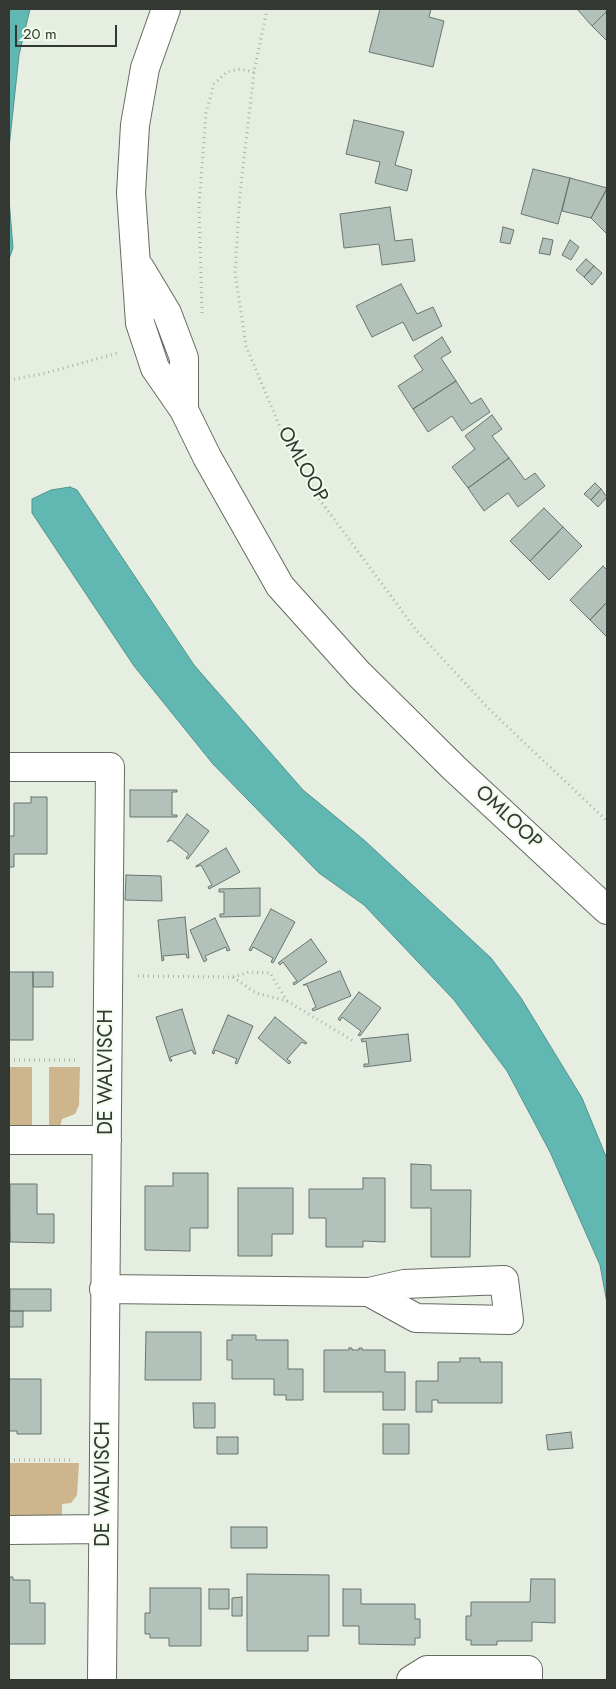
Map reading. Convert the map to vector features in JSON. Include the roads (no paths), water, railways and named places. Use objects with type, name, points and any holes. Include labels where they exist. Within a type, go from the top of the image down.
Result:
[{"type":"street","name":"OMLOOP","points":[[166,9],[145,68],[135,124],[132,193],[137,262],[166,313],[184,358],[184,410],[207,457],[280,586],[358,674],[454,768],[607,910]]},
{"type":"street","name":"DE WALVISCH","points":[[9,767],[110,767],[102,1680]]},
{"type":"street","points":[[9,1140],[107,1140]]},
{"type":"street","points":[[104,1289],[369,1292]]},
{"type":"street","points":[[9,1530],[103,1529]]},
{"type":"street","points":[[411,1680],[427,1670],[528,1670],[528,1680]]},
{"type":"water","points":[[9,9],[30,9],[19,55],[9,148]]},
{"type":"water","points":[[9,199],[13,248],[9,259]]},
{"type":"water","points":[[70,487],[77,490],[194,665],[303,790],[364,840],[491,958],[521,998],[582,1098],[607,1159],[607,1303],[600,1265],[550,1152],[507,1071],[454,1000],[364,905],[319,873],[213,764],[134,666],[32,513],[32,499],[51,490]]}]
